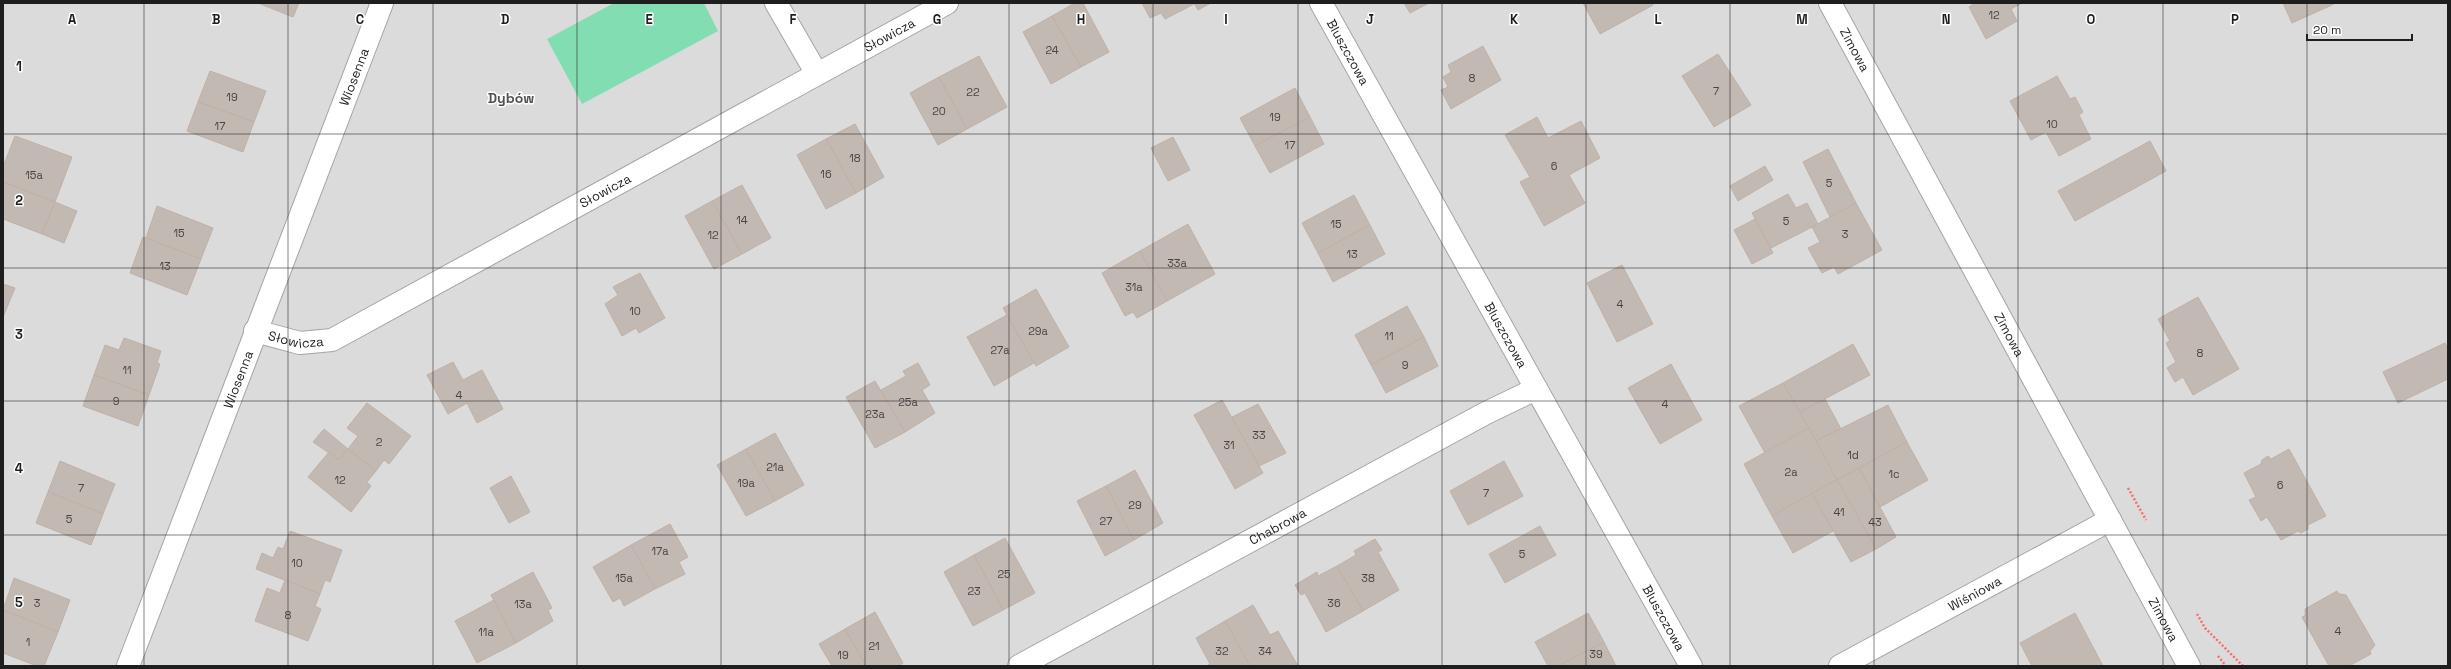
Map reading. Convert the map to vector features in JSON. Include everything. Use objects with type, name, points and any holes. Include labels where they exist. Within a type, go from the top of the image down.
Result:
[{"type":"street","name":"Wiosenna","points":[[128,666],[255,331],[382,3]]},
{"type":"street","points":[[776,3],[817,74]]},
{"type":"street","name":"Słowicza","points":[[255,331],[300,343],[332,340],[947,3]]},
{"type":"street","name":"Bluszczowa","points":[[1321,3],[1691,666]]},
{"type":"street","name":"Zimowa","points":[[1830,3],[2189,666]]},
{"type":"street","name":"Chabrowa","points":[[1019,666],[1486,413],[1536,388]]},
{"type":"street","name":"Wiśniowa","points":[[1840,666],[2110,520]]},
{"type":"shaded area","points":[[3,3],[2448,3],[2448,666],[3,666]]},
{"type":"green space","points":[[614,3],[704,3],[718,31],[582,104],[547,39]]},
{"type":"building","points":[[258,3],[299,3],[293,17]]},
{"type":"building","points":[[1075,3],[1083,3],[1109,52],[1081,67],[1052,16]]},
{"type":"building","points":[[1142,3],[1194,4],[1165,19],[1161,13],[1150,18]]},
{"type":"building","points":[[1194,3],[1211,3],[1198,10]]},
{"type":"building","points":[[1404,3],[1429,3],[1410,13]]},
{"type":"building","points":[[1583,3],[1652,3],[1653,5],[1600,34]]},
{"type":"building","points":[[1975,3],[2022,3],[2011,9],[2017,21],[1986,39],[1969,7]]},
{"type":"building","points":[[2283,3],[2333,3],[2334,4],[2292,23]]},
{"type":"building","points":[[1052,16],[1081,67],[1051,84],[1023,32]]},
{"type":"building","points":[[1483,46],[1501,80],[1451,109],[1441,90],[1448,87],[1443,77],[1451,72],[1448,65]]},
{"type":"building","points":[[1718,54],[1751,105],[1714,127],[1682,76]]},
{"type":"building","points":[[979,56],[1007,107],[967,129],[939,77]]},
{"type":"building","points":[[210,71],[266,91],[254,122],[198,102]]},
{"type":"building","points":[[2057,76],[2070,99],[2075,97],[2083,112],[2079,115],[2091,139],[2059,156],[2046,132],[2031,140],[2010,101]]},
{"type":"building","points":[[939,77],[967,129],[938,145],[910,93]]},
{"type":"building","points":[[1295,88],[1310,117],[1255,146],[1240,118]]},
{"type":"building","points":[[198,102],[254,122],[243,152],[187,131]]},
{"type":"building","points":[[1310,117],[1324,144],[1270,173],[1255,146]]},
{"type":"building","points":[[1537,117],[1548,138],[1581,121],[1600,158],[1569,175],[1585,203],[1544,226],[1520,182],[1530,177],[1505,135]]},
{"type":"building","points":[[855,124],[884,177],[856,193],[826,139]]},
{"type":"building","points":[[15,136],[72,157],[55,202],[3,182],[3,167]]},
{"type":"building","points":[[1173,137],[1190,170],[1168,181],[1151,148]]},
{"type":"building","points":[[826,139],[856,193],[826,209],[797,155]]},
{"type":"building","points":[[2150,141],[2166,171],[2075,221],[2058,191]]},
{"type":"building","points":[[1828,149],[1856,203],[1830,217],[1803,162]]},
{"type":"building","points":[[1765,166],[1773,180],[1738,201],[1730,186]]},
{"type":"building","points":[[3,182],[55,202],[42,234],[3,219]]},
{"type":"building","points":[[742,185],[771,238],[742,254],[712,201]]},
{"type":"building","points":[[1788,194],[1796,208],[1807,203],[1818,224],[1771,248],[1752,213]]},
{"type":"building","points":[[1354,195],[1370,225],[1318,253],[1302,223]]},
{"type":"building","points":[[712,201],[742,254],[714,269],[685,216]]},
{"type":"building","points":[[55,202],[77,211],[64,243],[42,234]]},
{"type":"building","points":[[1856,203],[1882,250],[1838,274],[1834,267],[1822,273],[1808,248],[1820,242],[1812,227]]},
{"type":"building","points":[[157,206],[213,228],[201,259],[146,238]]},
{"type":"building","points":[[1755,219],[1773,253],[1752,264],[1734,230]]},
{"type":"building","points":[[1188,224],[1215,274],[1167,301],[1140,251]]},
{"type":"building","points":[[1370,225],[1385,254],[1333,282],[1318,253]]},
{"type":"building","points":[[143,237],[201,259],[187,295],[130,273]]},
{"type":"building","points":[[1140,251],[1167,301],[1137,318],[1133,312],[1125,316],[1102,273]]},
{"type":"building","points":[[1622,265],[1653,324],[1617,342],[1587,283]]},
{"type":"building","points":[[640,273],[665,318],[639,333],[636,328],[622,336],[605,304],[618,295],[613,287]]},
{"type":"building","points":[[3,284],[15,288],[3,317]]},
{"type":"building","points":[[1036,289],[1069,347],[1036,366],[1003,308]]},
{"type":"building","points":[[2198,297],[2239,369],[2193,395],[2183,377],[2175,382],[2167,368],[2176,362],[2166,343],[2170,341],[2158,319]]},
{"type":"building","points":[[1407,306],[1424,337],[1371,365],[1355,335]]},
{"type":"building","points":[[1007,315],[1034,363],[994,386],[967,337]]},
{"type":"building","points":[[1424,337],[1438,366],[1386,393],[1371,365]]},
{"type":"building","points":[[124,338],[161,351],[157,363],[160,364],[149,395],[94,375],[105,345],[119,350]]},
{"type":"building","points":[[2445,343],[2448,349],[2448,379],[2398,403],[2383,372]]},
{"type":"building","points":[[1853,344],[1870,375],[1800,412],[1783,383]]},
{"type":"building","points":[[453,362],[463,380],[482,370],[503,409],[477,423],[467,403],[448,414],[427,375]]},
{"type":"building","points":[[918,363],[930,385],[922,390],[935,413],[905,432],[881,390],[906,376],[903,371]]},
{"type":"building","points":[[1671,364],[1702,420],[1660,444],[1628,388]]},
{"type":"building","points":[[94,375],[149,395],[138,426],[83,406]]},
{"type":"building","points":[[875,381],[905,432],[875,448],[846,397]]},
{"type":"building","points":[[1783,383],[1809,428],[1765,453],[1739,406]]},
{"type":"building","points":[[1825,399],[1841,429],[1816,441],[1800,412]]},
{"type":"building","points":[[1222,400],[1263,473],[1235,489],[1194,415]]},
{"type":"building","points":[[367,403],[411,436],[389,464],[384,460],[376,471],[348,449],[358,436],[347,428]]},
{"type":"building","points":[[1258,404],[1286,453],[1259,466],[1232,417]]},
{"type":"building","points":[[1888,405],[1907,442],[1837,480],[1816,441]]},
{"type":"building","points":[[1809,428],[1837,480],[1772,516],[1744,464]]},
{"type":"building","points":[[324,429],[348,449],[339,460],[313,442]]},
{"type":"building","points":[[775,433],[804,485],[775,501],[746,449]]},
{"type":"building","points":[[1907,442],[1928,480],[1880,507],[1859,468]]},
{"type":"building","points":[[348,449],[376,471],[367,482],[371,486],[351,512],[308,477],[329,452],[339,460]]},
{"type":"building","points":[[746,449],[775,501],[746,516],[717,465]]},
{"type":"building","points":[[2289,449],[2326,516],[2308,525],[2308,529],[2301,533],[2298,531],[2281,540],[2267,517],[2261,521],[2249,500],[2256,497],[2244,473],[2261,464],[2262,460],[2268,456],[2271,459]]},
{"type":"building","points":[[60,461],[115,484],[103,514],[48,492]]},
{"type":"building","points":[[1504,461],[1523,496],[1468,525],[1450,491]]},
{"type":"building","points":[[1859,468],[1896,537],[1876,549],[1837,480]]},
{"type":"building","points":[[1135,470],[1163,523],[1134,540],[1106,486]]},
{"type":"building","points":[[511,476],[530,512],[509,523],[490,488]]},
{"type":"building","points":[[1837,480],[1876,549],[1851,562],[1812,493]]},
{"type":"building","points":[[1106,486],[1134,540],[1105,556],[1077,501]]},
{"type":"building","points":[[48,492],[103,514],[91,545],[36,523]]},
{"type":"building","points":[[1812,493],[1833,531],[1793,553],[1772,516]]},
{"type":"building","points":[[670,524],[688,557],[679,562],[685,574],[655,589],[631,545]]},
{"type":"building","points":[[1540,526],[1556,555],[1505,583],[1489,554]]},
{"type":"building","points":[[290,531],[342,550],[330,582],[325,580],[320,594],[256,569],[262,553],[273,558],[278,547],[283,549]]},
{"type":"building","points":[[1005,538],[1035,593],[1003,610],[974,555]]},
{"type":"building","points":[[1375,539],[1382,550],[1378,552],[1399,590],[1363,611],[1337,566],[1356,555],[1354,551]]},
{"type":"building","points":[[631,545],[655,589],[624,606],[620,598],[613,602],[593,567]]},
{"type":"building","points":[[974,555],[1003,610],[973,626],[944,572]]},
{"type":"building","points":[[1337,566],[1363,611],[1326,632],[1305,593],[1301,595],[1295,585],[1317,572],[1318,576]]},
{"type":"building","points":[[533,572],[552,608],[548,610],[553,621],[516,643],[491,595]]},
{"type":"building","points":[[14,578],[70,600],[58,632],[3,610]]},
{"type":"building","points":[[285,580],[320,594],[315,606],[321,609],[308,641],[255,621],[267,588],[280,593]]},
{"type":"building","points":[[2337,591],[2339,594],[2346,595],[2375,645],[2370,651],[2371,654],[2349,666],[2329,666],[2302,617],[2305,616],[2305,609]]},
{"type":"building","points":[[494,600],[516,643],[477,663],[455,621]]},
{"type":"building","points":[[1253,605],[1270,635],[1278,631],[1298,666],[1250,666],[1225,621]]},
{"type":"building","points":[[3,610],[58,632],[44,666],[37,666],[3,653]]},
{"type":"building","points":[[875,612],[903,663],[899,666],[866,666],[845,629]]},
{"type":"building","points":[[1588,613],[1604,642],[1558,666],[1548,666],[1535,642]]},
{"type":"building","points":[[2075,613],[2103,666],[2032,666],[2020,643]]},
{"type":"building","points":[[1225,621],[1250,666],[1207,666],[1210,664],[1196,638]]},
{"type":"building","points":[[845,629],[866,666],[832,666],[819,644]]},
{"type":"building","points":[[1604,642],[1616,666],[1558,666]]},
{"type":"district","name":"Dybów","points":[[511,98]]}]
